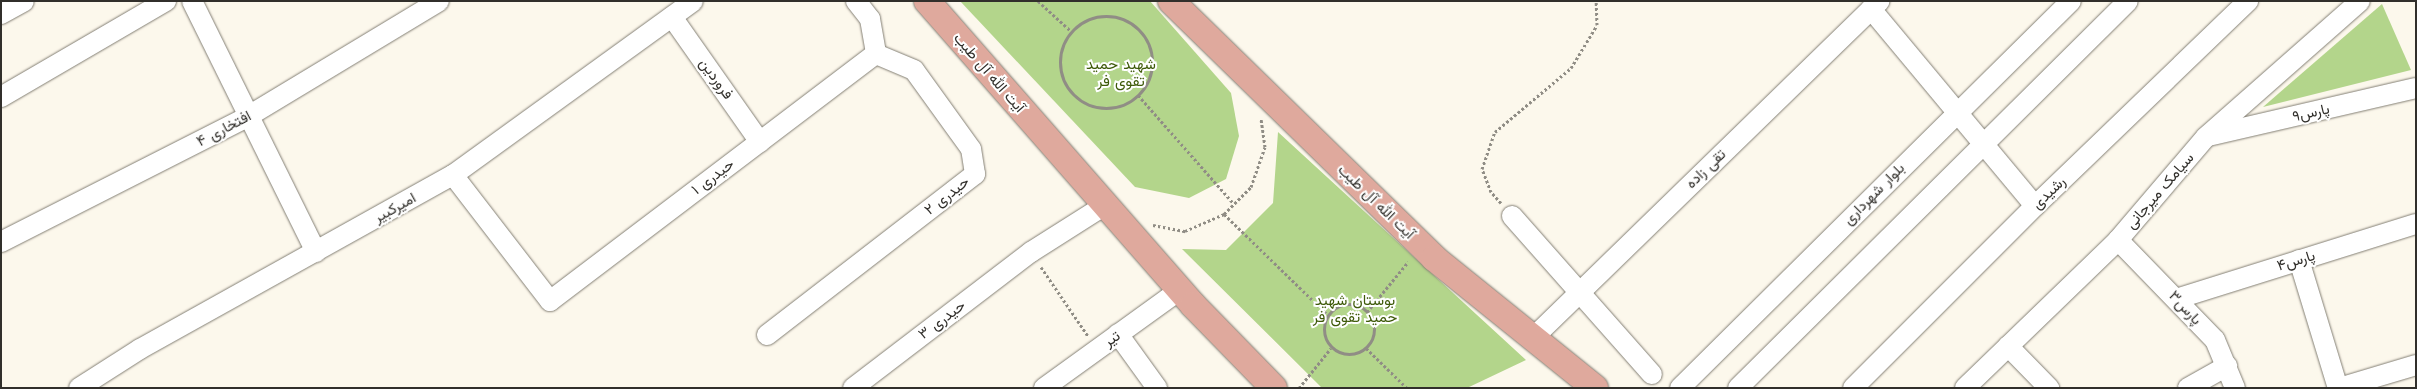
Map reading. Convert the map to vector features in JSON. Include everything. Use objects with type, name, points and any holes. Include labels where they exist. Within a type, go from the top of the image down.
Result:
[{"type":"main road","name":"آیت الله آل طیب","points":[[927,1],[1180,290],[1274,388]]},
{"type":"main road","name":"آیت الله آل طیب","points":[[1171,1],[1422,246],[1595,388]]},
{"type":"street","points":[[1,14],[24,1]]},
{"type":"street","points":[[1,97],[166,1]]},
{"type":"street","points":[[192,1],[247,118],[316,252]]},
{"type":"street","name":"افتخاری ۴","points":[[1,242],[247,118],[439,1]]},
{"type":"street","name":"امیرکبیر","points":[[79,388],[140,349],[453,175],[693,1]]},
{"type":"street","points":[[856,1],[870,19],[876,54]]},
{"type":"street","name":"بلوار شهرداری","points":[[1680,388],[2071,1]]},
{"type":"street","points":[[1738,388],[1982,143],[2128,1]]},
{"type":"street","name":"رشیدی","points":[[1852,388],[2035,206],[2248,1]]},
{"type":"street","name":"سیامک میرجانی","points":[[1965,388],[2118,240],[2206,137],[2360,1]]},
{"type":"street","points":[[1875,5],[1982,143],[2035,206]]},
{"type":"street","name":"تقی زاده","points":[[1534,338],[1875,5]]},
{"type":"street","name":"فروردین","points":[[672,17],[760,142]]},
{"type":"street","name":"حیدری ۱","points":[[453,175],[550,301],[876,54]]},
{"type":"street","name":"حیدری ۲","points":[[767,335],[975,174],[971,149],[914,70],[876,54]]},
{"type":"street","name":"پارس۹","points":[[2206,137],[2416,88]]},
{"type":"street","name":"حیدری ۳","points":[[853,388],[1031,252],[1112,212]]},
{"type":"street","points":[[1512,216],[1652,374]]},
{"type":"street","name":"پارس۴","points":[[2176,299],[2416,224]]},
{"type":"street","name":"پارس۳","points":[[2118,240],[2215,340],[2235,388]]},
{"type":"street","points":[[2299,260],[2338,388],[2416,365]]},
{"type":"street","name":"تیر","points":[[1044,388],[1180,290]]},
{"type":"street","points":[[1118,334],[1157,388]]},
{"type":"street","points":[[2008,346],[2049,388]]},
{"type":"street","points":[[2188,388],[2227,366]]},
{"type":"path","points":[[1038,1],[1072,32]]},
{"type":"path","points":[[1512,216],[1492,192],[1482,169],[1495,132],[1571,68],[1597,25],[1596,1]]},
{"type":"path","points":[[1098,16],[1121,17],[1140,29],[1152,49],[1153,71],[1138,95],[1125,106],[1102,110],[1081,103],[1065,86],[1058,65],[1063,42],[1077,25],[1098,16]]},
{"type":"path","points":[[1112,212],[1185,231],[1224,214],[1251,187],[1265,147],[1256,86]]},
{"type":"path","points":[[1138,95],[1234,204]]},
{"type":"path","points":[[1224,214],[1327,314]]},
{"type":"path","points":[[1367,312],[1422,246]]},
{"type":"path","points":[[1031,252],[1097,350]]},
{"type":"path","points":[[1348,303],[1367,312],[1374,326],[1373,338],[1366,348],[1355,354],[1342,354],[1331,348],[1325,338],[1323,326],[1327,314],[1336,306],[1348,303]]},
{"type":"path","points":[[1300,388],[1331,348]]},
{"type":"path","points":[[1366,348],[1407,388]]},
{"type":"green space","name":"شهید حمید تقوی فر","points":[[960,1],[1150,1],[1231,93],[1239,136],[1226,179],[1189,198],[1135,187]]},
{"type":"green space","points":[[2382,4],[2411,70],[2263,107]]},
{"type":"green space","name":"بوستان شهید حمید تقوی فر","points":[[1278,132],[1526,360],[1467,388],[1322,388],[1182,249],[1226,250],[1273,203]]}]
